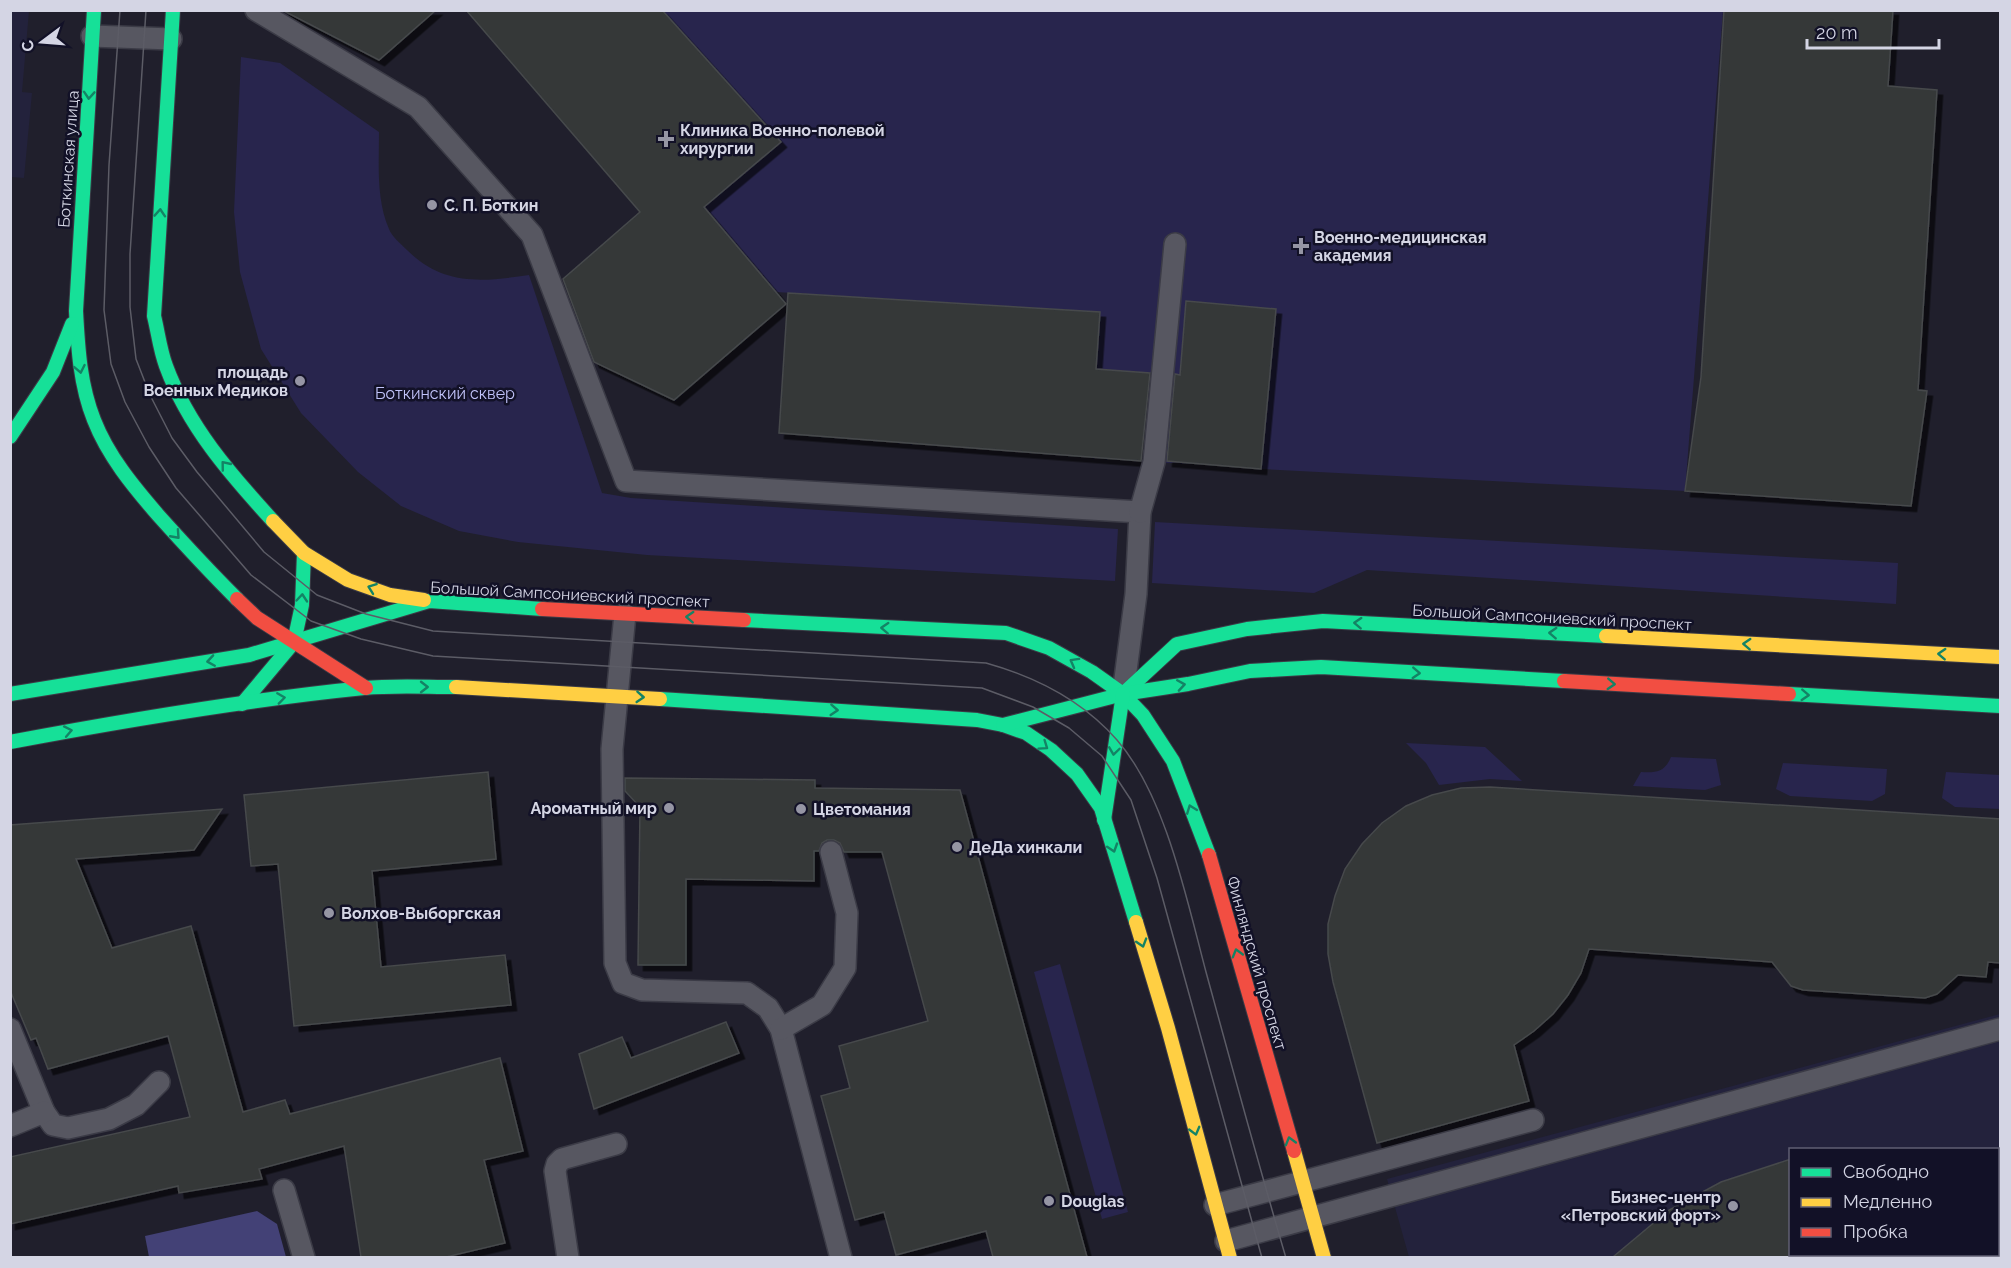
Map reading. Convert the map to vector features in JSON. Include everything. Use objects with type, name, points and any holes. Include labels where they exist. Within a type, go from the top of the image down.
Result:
[{"type":"main road","name":"Боткинская улица","points":[[76,311],[94,10]]},
{"type":"main road","points":[[173,10],[154,316],[165,364],[184,407],[214,453],[250,496],[304,553],[348,580],[390,595],[429,601]]},
{"type":"main road","points":[[10,437],[53,372],[76,311]]},
{"type":"main road","points":[[76,311],[78,355],[85,392],[94,420],[109,452],[133,486],[196,558],[257,618],[366,688]]},
{"type":"main road","points":[[242,704],[294,642],[302,605],[304,553]]},
{"type":"main road","name":"Большой Сампсониевский проспект","points":[[10,694],[249,655],[429,601],[625,614],[1006,633],[1049,648],[1092,672],[1123,694],[1177,644],[1247,629],[1323,621],[2001,657]]},
{"type":"main road","points":[[1003,725],[1123,694],[1188,684],[1250,670],[1321,667],[2001,705]]},
{"type":"main road","points":[[10,742],[84,728],[242,704],[366,688],[475,687],[977,720],[1003,725],[1026,733],[1065,762],[1077,774],[1101,808],[1168,1028],[1228,1249]]},
{"type":"main road","points":[[1104,820],[1123,694]]},
{"type":"main road","name":"Финляндский проспект","points":[[1123,694],[1143,715],[1173,761],[1212,863],[1324,1257]]},
{"type":"lane","points":[[256,10],[418,107],[532,235],[626,481],[1140,512]]},
{"type":"lane","points":[[92,36],[171,39]]},
{"type":"lane","points":[[1123,694],[1136,594],[1140,512],[1154,462],[1175,244]]},
{"type":"lane","points":[[625,614],[612,749],[615,963],[623,983],[642,990],[747,993],[768,1008],[781,1029],[841,1257]]},
{"type":"lane","points":[[781,1029],[822,1005],[846,968],[847,913],[831,852]]},
{"type":"lane","points":[[10,1029],[44,1113],[53,1125],[68,1128],[109,1119],[136,1105],[159,1082]]},
{"type":"lane","points":[[1228,1249],[1312,1217],[2001,1029]]},
{"type":"lane","points":[[10,1126],[44,1113]]},
{"type":"lane","points":[[1215,1205],[1533,1120]]},
{"type":"lane","points":[[564,1256],[555,1171],[557,1164],[562,1158],[616,1144]]},
{"type":"lane","points":[[284,1190],[303,1257]]},
{"type":"shaded area","points":[[10,11],[29,11],[22,92],[32,93],[24,178],[11,177]]},
{"type":"shaded area","points":[[2000,1014],[2000,1257],[1409,1257],[1387,1179]]},
{"type":"shaded area","points":[[257,1211],[277,1224],[286,1257],[149,1257],[145,1236]]},
{"type":"green space","points":[[662,11],[1723,11],[1685,491],[1261,469],[1276,310],[1186,302],[1178,399],[1209,402],[1204,464],[1144,462],[1153,373],[1096,369],[1100,312],[776,292],[704,207]]},
{"type":"green space","name":"Боткинский сквер","points":[[241,57],[280,63],[379,132],[379,181],[385,218],[394,238],[421,262],[449,276],[464,279],[479,280],[529,275],[602,493],[631,498],[1118,529],[1115,581],[647,555],[518,542],[459,531],[401,506],[358,472],[301,413],[261,349],[240,272],[234,212]]},
{"type":"green space","points":[[1155,522],[1898,563],[1896,604],[1367,570],[1314,593],[1152,583]]},
{"type":"green space","points":[[1406,743],[1485,747],[1522,781],[1490,779],[1439,785],[1426,763]]},
{"type":"green space","points":[[1671,757],[1716,759],[1721,785],[1705,790],[1633,786],[1641,772],[1663,769]]},
{"type":"green space","points":[[1783,763],[1887,769],[1885,794],[1872,801],[1790,796],[1776,789]]},
{"type":"green space","points":[[1946,772],[2000,775],[2000,809],[1955,807],[1942,798]]},
{"type":"green space","points":[[1060,964],[1128,1212],[1102,1219],[1034,972]]},
{"type":"building","points":[[282,10],[436,10],[379,60]]},
{"type":"building","points":[[466,10],[662,10],[781,142],[704,207],[786,304],[674,400],[594,362],[563,279],[640,212]]},
{"type":"building","points":[[1724,10],[1893,10],[1888,86],[1937,90],[1918,390],[1927,391],[1911,506],[1685,491],[1701,377]]},
{"type":"building","points":[[788,293],[1100,312],[1096,369],[1150,373],[1141,461],[779,433]]},
{"type":"building","points":[[1186,301],[1276,309],[1261,469],[1167,461],[1175,374],[1180,375]]},
{"type":"building","name":"Волхов-Выборгская","points":[[488,772],[496,859],[372,871],[381,967],[505,955],[511,1005],[294,1026],[278,864],[251,866],[244,795]]},
{"type":"building","points":[[625,778],[815,780],[815,788],[960,790],[1087,1257],[993,1257],[986,1231],[896,1255],[884,1212],[855,1220],[821,1096],[850,1088],[839,1046],[928,1021],[882,852],[844,852],[840,843],[827,840],[822,843],[819,851],[814,851],[814,881],[686,879],[686,965],[638,965],[640,807],[625,791]]},
{"type":"building","points":[[1490,787],[2001,819],[2001,963],[1988,962],[1986,977],[1958,975],[1937,994],[1925,998],[1803,990],[1791,986],[1772,962],[1589,949],[1581,973],[1568,995],[1553,1014],[1514,1045],[1529,1101],[1377,1143],[1333,982],[1328,954],[1328,924],[1335,896],[1345,869],[1362,844],[1382,823],[1406,806],[1432,795],[1461,788]]},
{"type":"building","points":[[222,809],[194,850],[76,859],[112,948],[191,926],[243,1112],[285,1100],[290,1114],[500,1058],[523,1151],[484,1160],[505,1243],[446,1257],[361,1257],[344,1146],[259,1169],[262,1179],[179,1193],[178,1186],[10,1224],[10,1157],[190,1117],[168,1036],[48,1069],[36,1038],[31,1040],[10,990],[10,825]]},
{"type":"building","points":[[726,1022],[739,1053],[594,1109],[579,1054],[622,1037],[631,1058]]},
{"type":"building","name":"Бизнес-центр «Петровский форт»","points":[[1789,1160],[1789,1256],[1791,1257],[1613,1257],[1669,1210],[1721,1182]]},
{"type":"tram line","points":[[120,10],[109,165],[104,310],[111,364],[125,402],[149,447],[176,488],[251,575],[311,621],[361,639],[433,656],[982,688],[1033,707],[1069,728],[1102,756],[1131,800],[1157,878],[1262,1258]]},
{"type":"tram line","points":[[146,10],[130,254],[130,307],[136,359],[150,395],[172,438],[197,472],[264,552],[317,595],[366,614],[433,631],[986,663],[1040,683],[1089,713],[1117,740],[1134,763],[1162,819],[1173,850],[1286,1258]]},
{"type":"traffic: fast","points":[[94,10],[76,311],[79,353],[89,407],[106,446],[139,493],[237,599]]},
{"type":"traffic: fast","points":[[173,10],[154,316],[166,366],[186,409],[226,467],[273,521]]},
{"type":"traffic: fast","points":[[10,437],[53,372],[72,324]]},
{"type":"traffic: fast","points":[[242,704],[294,642],[302,605],[304,553]]},
{"type":"traffic: fast","points":[[10,694],[249,655],[429,601],[542,609]]},
{"type":"traffic: fast","points":[[744,620],[1006,633],[1049,648],[1092,672],[1123,694],[1143,715],[1173,761],[1209,855]]},
{"type":"traffic: fast","points":[[1123,694],[1177,644],[1247,629],[1323,621],[1606,636]]},
{"type":"traffic: fast","points":[[1003,725],[1123,694],[1250,671],[1321,667],[1564,681]]},
{"type":"traffic: fast","points":[[10,742],[275,698],[364,688],[456,687]]},
{"type":"traffic: fast","points":[[1104,820],[1123,694]]},
{"type":"traffic: fast","points":[[1789,694],[2000,706]]},
{"type":"traffic: fast","points":[[660,699],[977,720],[1003,725],[1026,733],[1051,750],[1077,774],[1101,808],[1136,922]]},
{"type":"traffic: slow","points":[[273,521],[304,553],[348,580],[390,595],[424,600]]},
{"type":"traffic: slow","points":[[1606,636],[2000,657]]},
{"type":"traffic: slow","points":[[456,687],[660,699]]},
{"type":"traffic: slow","points":[[1136,922],[1168,1028],[1230,1258]]},
{"type":"traffic: slow","points":[[1294,1151],[1324,1258]]},
{"type":"traffic: jam","points":[[237,599],[257,618],[366,688]]},
{"type":"traffic: jam","points":[[542,609],[744,620]]},
{"type":"traffic: jam","points":[[1564,681],[1789,694]]},
{"type":"traffic: jam","points":[[1209,855],[1294,1151]]},
{"type":"place","name":"Клиника Военно-полевой хирургии","points":[[666,139]]},
{"type":"place","name":"С. П. Боткин","points":[[432,205]]},
{"type":"place","name":"Военно-медицинская академия","points":[[1301,246]]},
{"type":"place","name":"площадь Военных Медиков","points":[[300,381]]},
{"type":"place","name":"Ароматный мир","points":[[669,808]]},
{"type":"place","name":"Цветомания","points":[[801,809]]},
{"type":"place","name":"ДеДа хинкали","points":[[957,847]]},
{"type":"place","name":"Волхов-Выборгская","points":[[329,913]]},
{"type":"place","name":"Douglas","points":[[1049,1201]]},
{"type":"place","name":"Бизнес-центр «Петровский форт»","points":[[1733,1206]]}]
